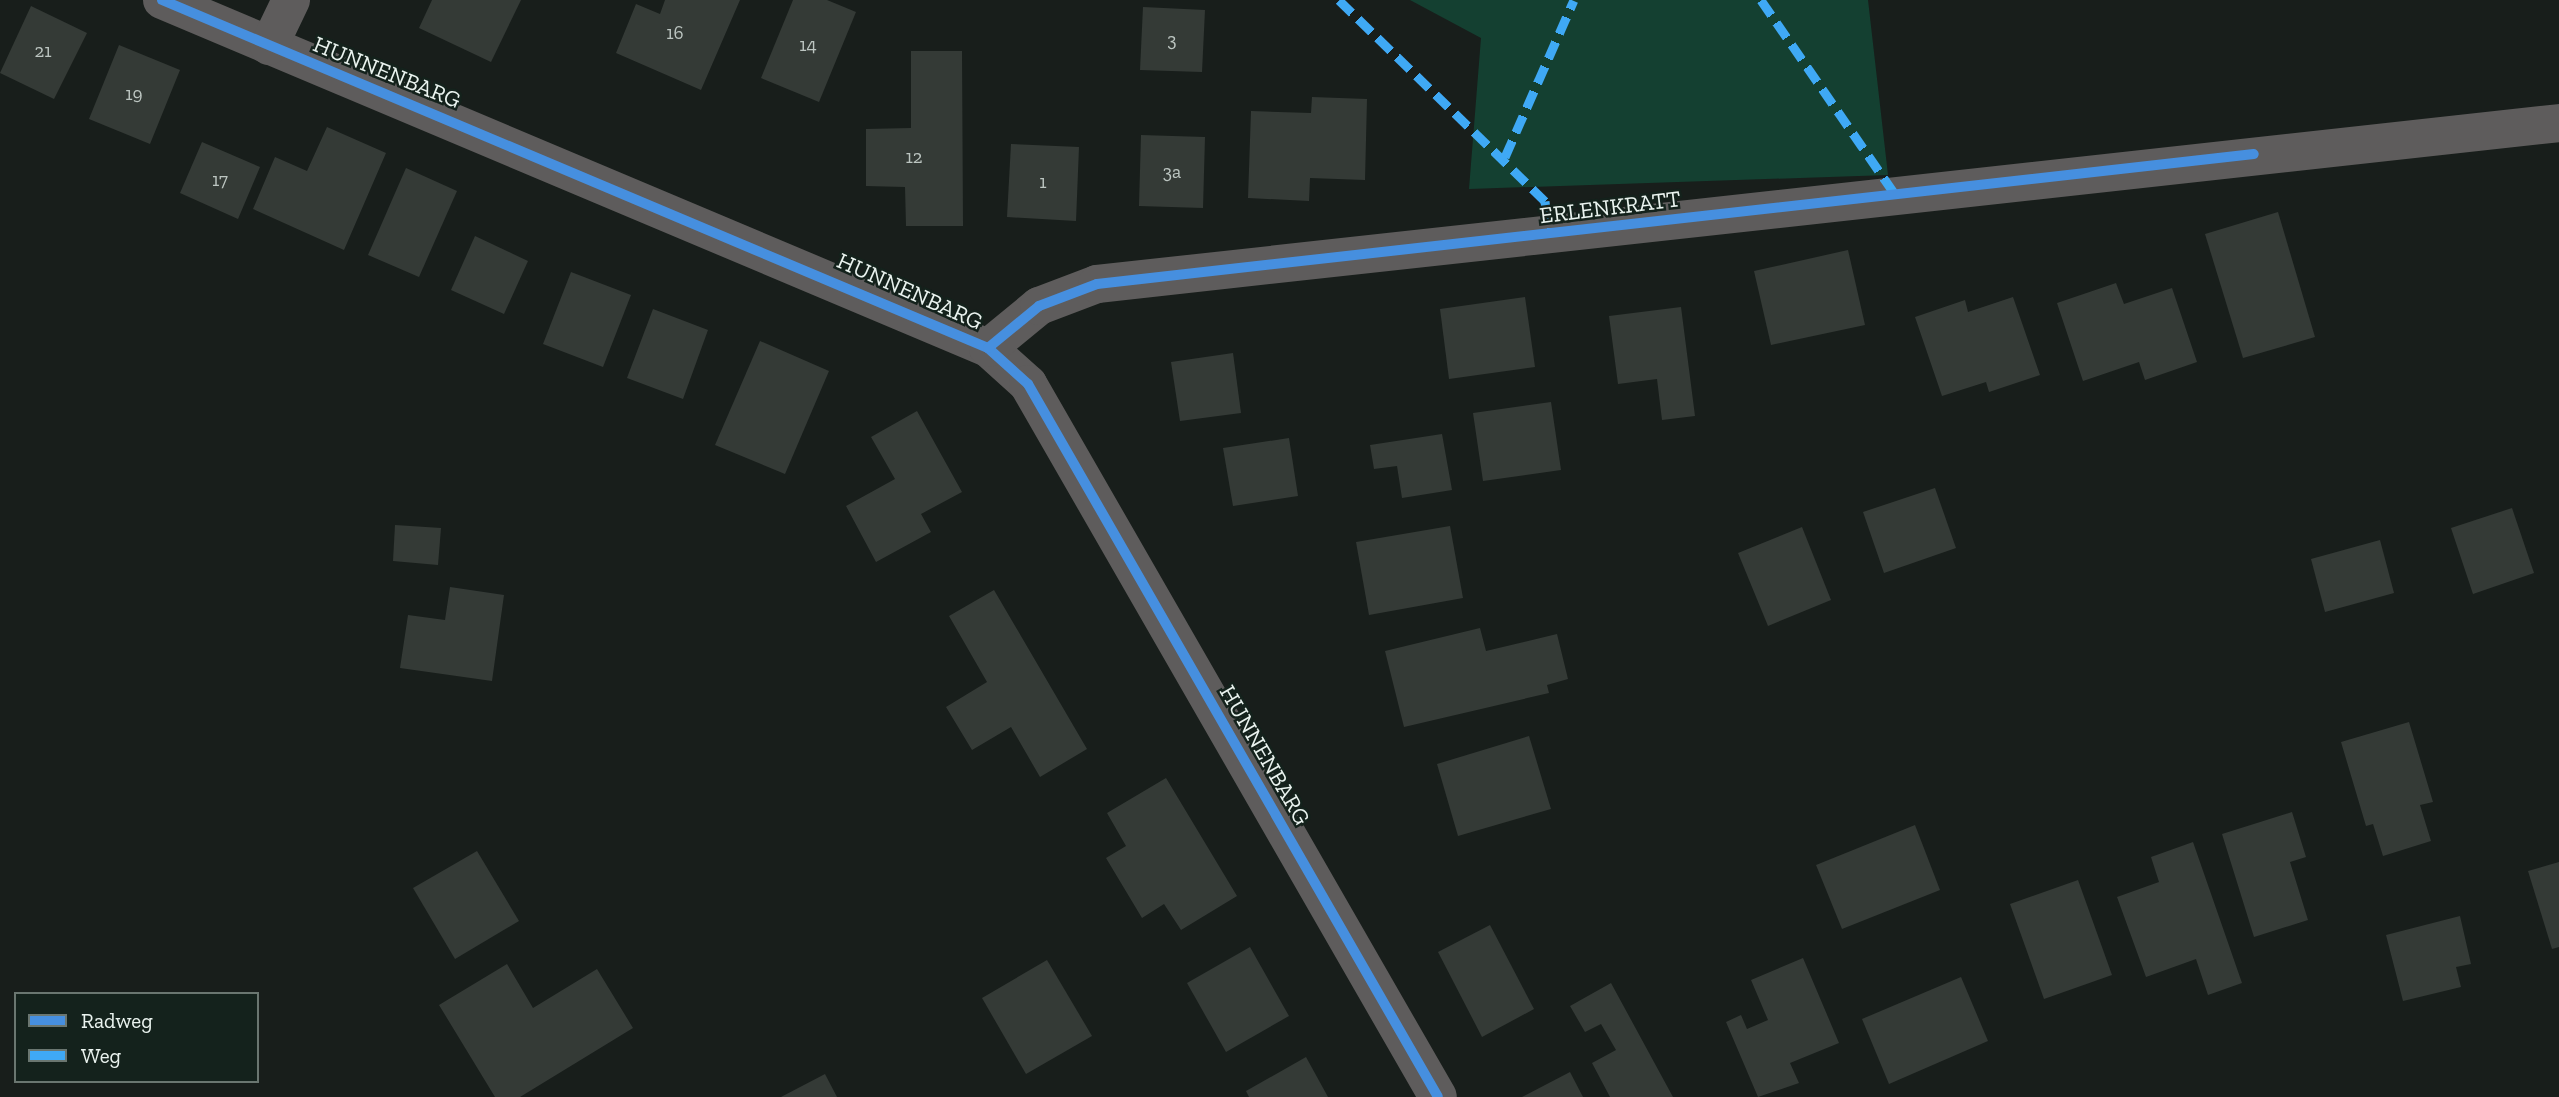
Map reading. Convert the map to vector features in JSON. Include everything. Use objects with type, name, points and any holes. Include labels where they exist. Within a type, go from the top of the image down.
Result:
[{"type":"street","name":"HUNNENBARG","points":[[162,0],[988,348],[1028,384],[1438,1097]]},
{"type":"street","points":[[269,47],[291,0]]},
{"type":"street","name":"ERLENKRATT","points":[[988,348],[1040,306],[1097,284],[2254,154],[2559,123]]},
{"type":"green space","points":[[1410,0],[1868,0],[1888,175],[1469,189],[1481,38]]},
{"type":"building","points":[[432,0],[521,0],[491,62],[419,28]]},
{"type":"building","points":[[665,0],[740,0],[701,90],[616,53],[636,4],[660,14]]},
{"type":"building","points":[[793,0],[827,0],[856,12],[819,102],[761,78]]},
{"type":"building","points":[[31,6],[87,33],[54,99],[0,73]]},
{"type":"building","points":[[1143,7],[1205,10],[1202,72],[1140,70]]},
{"type":"building","points":[[119,45],[180,70],[150,144],[89,119]]},
{"type":"building","points":[[911,51],[962,51],[963,226],[906,226],[905,187],[866,186],[866,129],[911,128]]},
{"type":"building","points":[[1312,97],[1367,99],[1365,180],[1310,178],[1309,201],[1248,198],[1251,111],[1311,113]]},
{"type":"building","points":[[327,127],[386,153],[344,250],[253,209],[275,157],[307,171]]},
{"type":"building","points":[[1141,135],[1205,137],[1203,208],[1139,206]]},
{"type":"building","points":[[202,142],[260,167],[238,219],[180,193]]},
{"type":"building","points":[[1011,144],[1079,147],[1076,221],[1007,217]]},
{"type":"building","points":[[406,168],[457,191],[419,277],[368,255]]},
{"type":"building","points":[[2278,212],[2315,337],[2243,358],[2205,234]]},
{"type":"building","points":[[475,236],[528,261],[504,314],[451,290]]},
{"type":"building","points":[[1848,250],[1865,325],[1771,345],[1754,271]]},
{"type":"building","points":[[571,272],[631,295],[603,367],[543,344]]},
{"type":"building","points":[[2116,283],[2124,304],[2172,288],[2197,362],[2145,380],[2139,362],[2083,381],[2057,303]]},
{"type":"building","points":[[1525,297],[1535,367],[1449,379],[1440,309]]},
{"type":"building","points":[[2013,297],[2040,375],[1989,392],[1986,382],[1942,396],[1915,317],[1965,300],[1968,312]]},
{"type":"building","points":[[1681,307],[1695,416],[1662,420],[1657,379],[1618,384],[1609,316]]},
{"type":"building","points":[[653,309],[708,330],[683,399],[627,378]]},
{"type":"building","points":[[760,341],[829,371],[785,474],[715,445]]},
{"type":"building","points":[[1233,353],[1241,413],[1180,421],[1171,362]]},
{"type":"building","points":[[1551,402],[1561,470],[1483,481],[1473,413]]},
{"type":"building","points":[[917,411],[962,492],[921,514],[931,532],[876,562],[846,506],[895,479],[871,437]]},
{"type":"building","points":[[1442,434],[1452,490],[1402,498],[1397,466],[1374,469],[1370,445]]},
{"type":"building","points":[[1289,438],[1298,496],[1233,506],[1223,448]]},
{"type":"building","points":[[1935,488],[1956,548],[1884,573],[1863,512]]},
{"type":"building","points":[[2512,508],[2534,573],[2473,594],[2451,528]]},
{"type":"building","points":[[395,525],[441,528],[438,565],[393,561]]},
{"type":"building","points":[[1450,526],[1463,598],[1369,615],[1356,542]]},
{"type":"building","points":[[1802,527],[1831,600],[1768,626],[1738,553]]},
{"type":"building","points":[[2380,540],[2394,593],[2325,612],[2311,559]]},
{"type":"building","points":[[450,587],[504,595],[492,681],[400,668],[408,615],[445,620]]},
{"type":"building","points":[[994,590],[1087,749],[1040,777],[1011,727],[972,750],[946,707],[987,682],[949,616]]},
{"type":"building","points":[[1480,628],[1486,651],[1557,634],[1568,679],[1547,685],[1549,693],[1404,727],[1385,651]]},
{"type":"building","points":[[2409,722],[2433,802],[2420,805],[2431,841],[2383,856],[2373,824],[2366,826],[2341,742]]},
{"type":"building","points":[[1529,736],[1551,809],[1458,836],[1437,764]]},
{"type":"building","points":[[1166,778],[1237,896],[1181,930],[1164,904],[1142,918],[1106,858],[1126,846],[1107,813]]},
{"type":"building","points":[[2292,812],[2306,857],[2290,862],[2308,920],[2254,937],[2222,834]]},
{"type":"building","points":[[1915,825],[1940,890],[1842,929],[1816,865]]},
{"type":"building","points":[[2193,842],[2242,983],[2208,995],[2196,959],[2146,977],[2117,897],[2159,882],[2151,857]]},
{"type":"building","points":[[477,851],[519,921],[455,959],[413,888]]},
{"type":"building","points":[[2559,862],[2559,947],[2552,949],[2528,871]]},
{"type":"building","points":[[2078,880],[2112,975],[2044,999],[2010,904]]},
{"type":"building","points":[[2460,916],[2471,964],[2456,967],[2461,987],[2403,1001],[2386,935]]},
{"type":"building","points":[[1490,925],[1534,1009],[1482,1037],[1438,952]]},
{"type":"building","points":[[1250,947],[1289,1016],[1226,1052],[1187,983]]},
{"type":"building","points":[[1803,958],[1839,1043],[1790,1063],[1799,1083],[1758,1097],[1726,1022],[1741,1015],[1747,1029],[1768,1020],[1751,980]]},
{"type":"building","points":[[1047,960],[1092,1036],[1026,1074],[982,998]]},
{"type":"building","points":[[507,964],[533,1008],[597,969],[633,1028],[520,1097],[495,1097],[439,1005]]},
{"type":"building","points":[[1961,977],[1988,1041],[1889,1084],[1862,1019]]},
{"type":"building","points":[[1611,983],[1673,1097],[1610,1097],[1592,1063],[1616,1050],[1601,1024],[1585,1032],[1570,1006]]},
{"type":"building","points":[[1306,1057],[1328,1097],[1249,1097],[1246,1091]]},
{"type":"building","points":[[1570,1072],[1583,1097],[1522,1097]]},
{"type":"building","points":[[825,1074],[837,1097],[781,1097]]},
{"type":"marked path","points":[[1339,0],[1545,201],[1549,236]]},
{"type":"marked path","points":[[1505,157],[1574,0]]},
{"type":"marked path","points":[[1761,0],[1896,196]]},
{"type":"cycle path","points":[[162,0],[988,348],[1028,384],[1438,1097]]},
{"type":"cycle path","points":[[988,348],[1039,306],[1097,284],[2254,154]]}]
